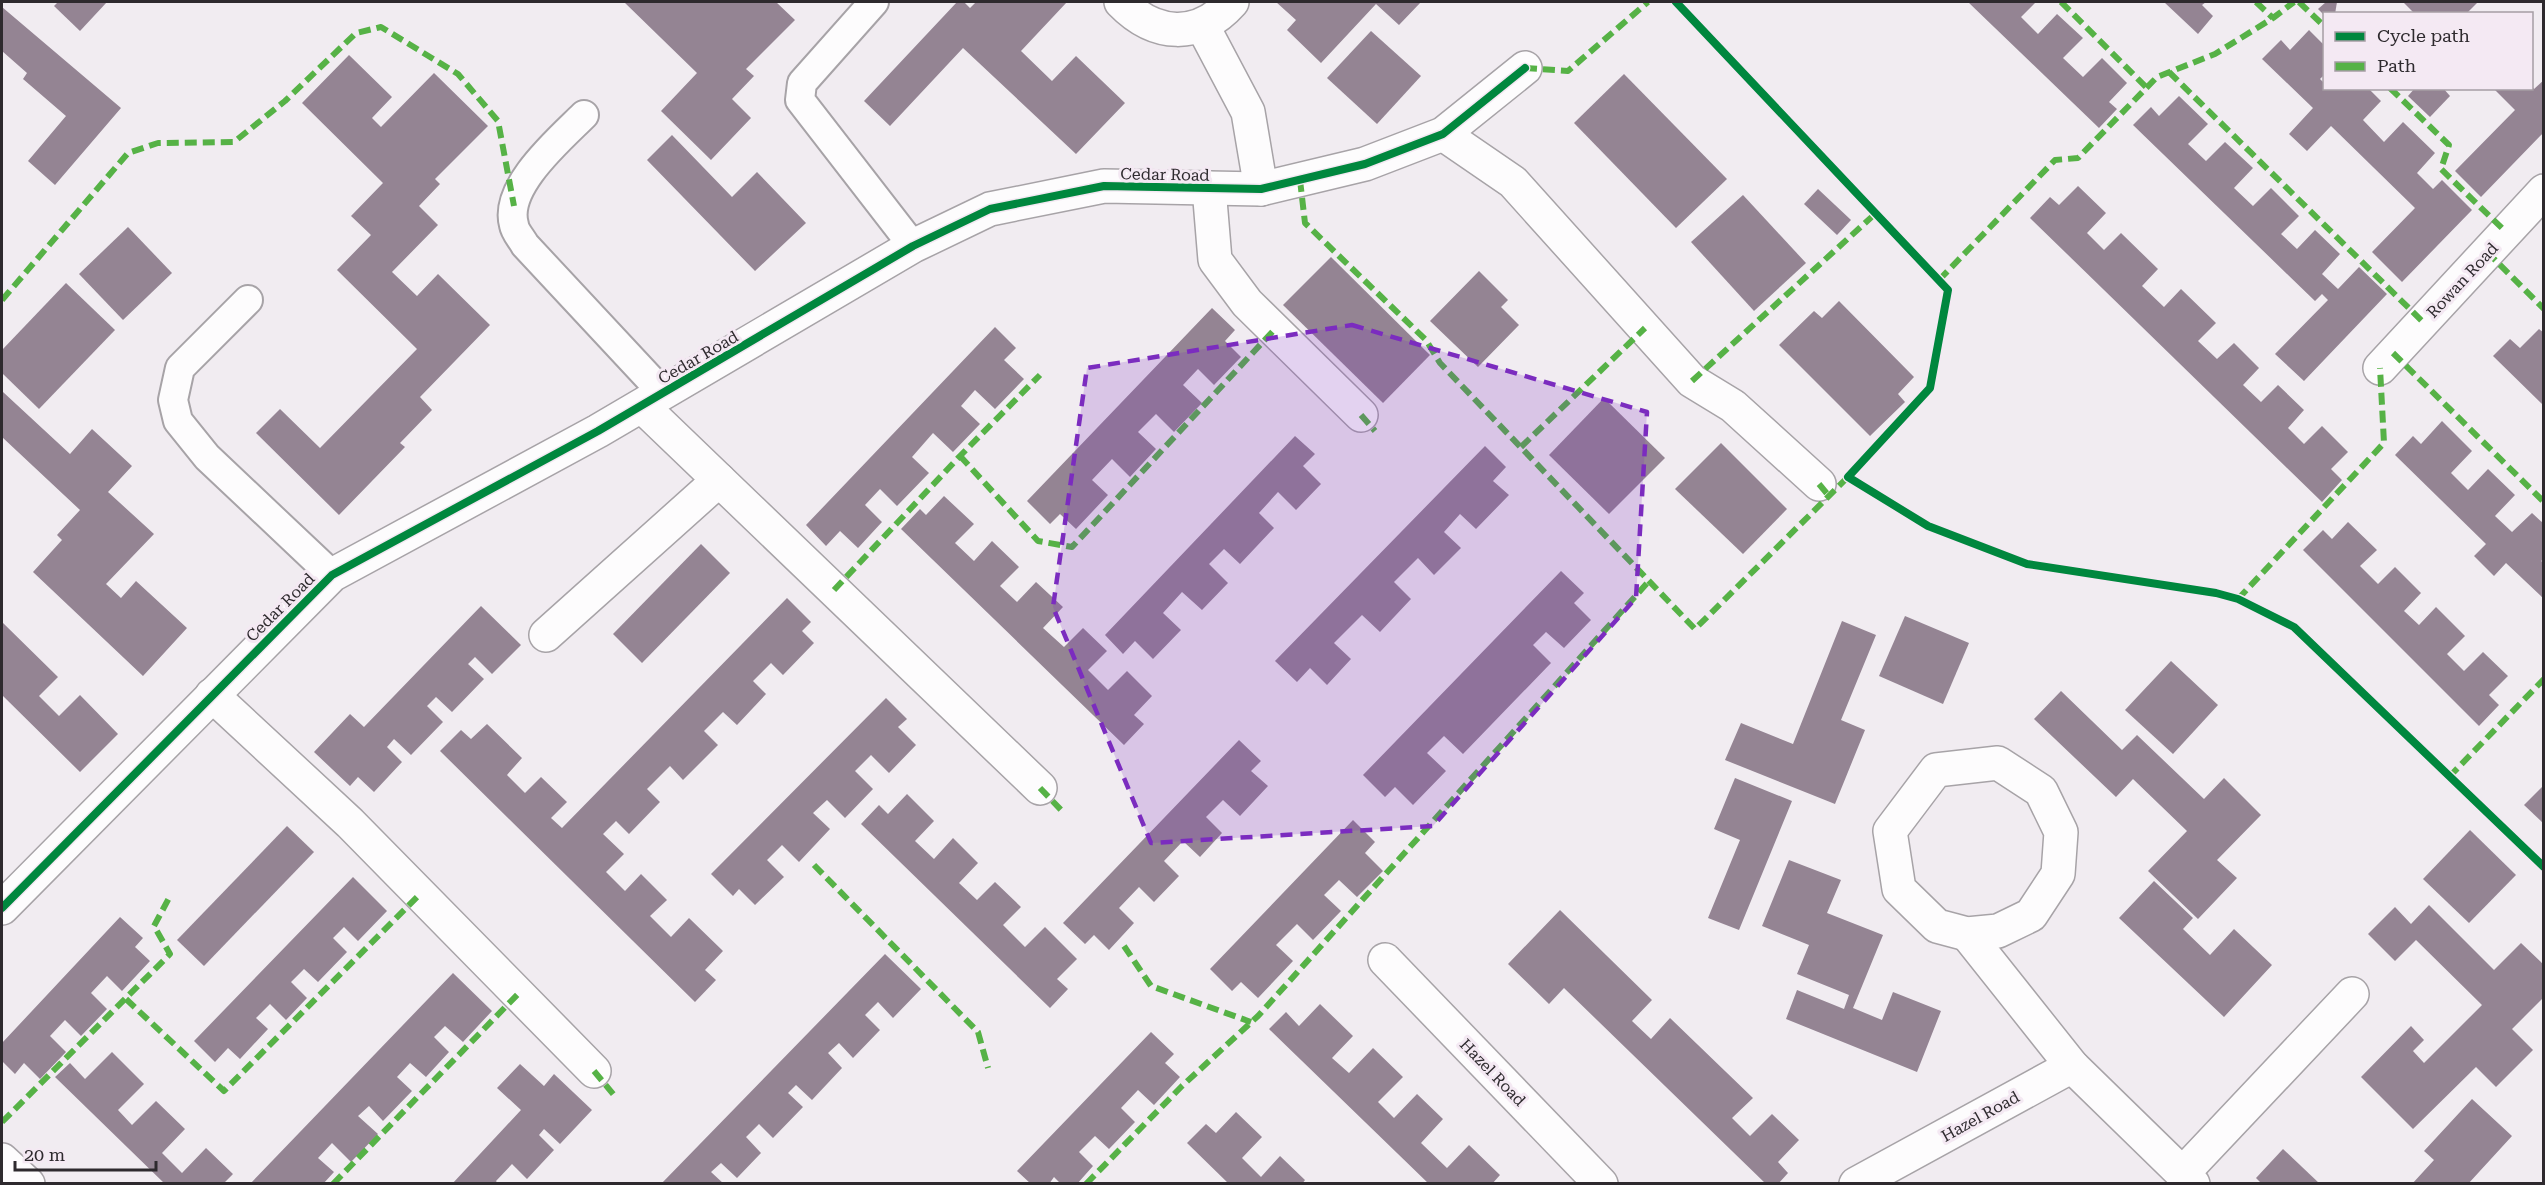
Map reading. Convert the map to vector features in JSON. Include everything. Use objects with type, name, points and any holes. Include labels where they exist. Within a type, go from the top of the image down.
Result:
[{"type":"street","points":[[1122,2],[1136,17],[1157,27],[1180,30],[1202,25],[1221,14],[1232,2]]},
{"type":"street","points":[[1202,25],[1248,112],[1261,189]]},
{"type":"street","name":"Cedar Road","points":[[2,908],[332,575],[653,400],[913,246],[990,209],[1081,190],[1104,186],[1261,189],[1365,164],[1443,134],[1525,68]]},
{"type":"street","points":[[1443,134],[1513,182],[1692,381],[1733,406],[1820,484]]},
{"type":"street","name":"Cedar Road","points":[[1209,188],[1215,260],[1247,303],[1361,415]]},
{"type":"street","name":"Rowan Road","points":[[2380,368],[2544,191]]},
{"type":"street","points":[[653,400],[719,480],[1040,788]]},
{"type":"street","points":[[546,635],[719,480]]},
{"type":"street","points":[[212,695],[350,824],[594,1071]]},
{"type":"street","points":[[1967,934],[1998,931],[2031,915],[2058,874],[2061,832],[2042,791],[1998,763],[1936,770],[1890,831],[1899,890],[1937,926],[1967,934],[2072,1066],[2188,1178],[2352,994]]},
{"type":"street","name":"Hazel Road","points":[[1386,960],[1600,1184]]},
{"type":"street","name":"Hazel Road","points":[[1856,1184],[2072,1066]]},
{"type":"street","points":[[2,1160],[28,1184]]},
{"type":"lane","points":[[874,2],[802,83],[800,100],[913,246]]},
{"type":"lane","points":[[584,115],[528,173],[514,206],[514,225],[525,245],[653,400]]},
{"type":"lane","points":[[248,300],[180,368],[173,400],[178,421],[207,457],[332,575]]},
{"type":"highlighted area","points":[[1352,325],[1647,412],[1636,598],[1433,826],[1151,843],[1053,607],[1087,368]]},
{"type":"building","points":[[58,2],[107,2],[80,31],[54,6]]},
{"type":"building","points":[[624,2],[776,2],[795,20],[746,69],[754,76],[732,99],[751,118],[711,160],[661,111],[697,73]]},
{"type":"building","points":[[957,2],[964,2],[970,8],[976,2],[1067,2],[1021,51],[1052,81],[1076,56],[1125,103],[1076,154],[963,48],[890,126],[864,101]]},
{"type":"building","points":[[1276,2],[1421,2],[1399,25],[1376,4],[1321,63],[1287,30],[1296,20]]},
{"type":"building","points":[[1968,2],[2036,2],[2021,17],[2038,34],[2057,14],[2083,38],[2063,58],[2083,77],[2102,58],[2127,83],[2109,102],[2117,109],[2099,128]]},
{"type":"building","points":[[2164,2],[2206,2],[2202,5],[2213,16],[2198,34]]},
{"type":"building","points":[[2326,2],[2337,2],[2335,12],[2323,12],[2323,14],[2318,9]]},
{"type":"building","points":[[2403,2],[2478,2],[2468,12],[2413,12]]},
{"type":"building","points":[[2,7],[121,108],[55,185],[28,161],[66,116],[23,79],[27,73],[2,51]]},
{"type":"building","points":[[2309,30],[2323,44],[2323,76],[2320,79],[2323,82],[2323,90],[2370,90],[2381,101],[2363,120],[2384,142],[2403,122],[2435,153],[2417,173],[2433,189],[2442,180],[2472,210],[2402,282],[2372,252],[2415,208],[2331,126],[2307,151],[2289,134],[2313,108],[2262,59],[2281,40],[2290,50]]},
{"type":"building","points":[[1371,31],[1421,76],[1377,124],[1327,78]]},
{"type":"building","points":[[349,55],[392,97],[372,118],[381,127],[434,73],[488,126],[435,179],[440,184],[419,206],[438,225],[392,272],[417,296],[438,274],[490,325],[420,397],[432,410],[400,443],[405,447],[339,515],[256,433],[280,409],[320,448],[417,349],[337,270],[371,235],[351,216],[383,183],[302,103]]},
{"type":"building","points":[[1624,74],[1727,179],[1676,228],[1574,123]]},
{"type":"building","points":[[2544,80],[2544,132],[2481,197],[2455,171],[2515,110],[2495,90],[2534,89]]},
{"type":"building","points":[[2413,90],[2445,90],[2450,96],[2430,117],[2408,96]]},
{"type":"building","points":[[2179,96],[2208,124],[2188,144],[2206,161],[2225,142],[2253,168],[2234,188],[2253,206],[2271,188],[2299,216],[2281,234],[2297,249],[2315,230],[2340,254],[2322,274],[2338,289],[2359,267],[2387,294],[2304,381],[2275,354],[2328,300],[2322,294],[2315,301],[2133,125],[2151,107],[2159,116]]},
{"type":"building","points":[[672,135],[732,197],[757,172],[806,223],[755,271],[647,160]]},
{"type":"building","points":[[2078,186],[2106,213],[2087,233],[2104,250],[2121,233],[2158,269],[2142,286],[2164,307],[2181,289],[2216,323],[2198,341],[2217,359],[2234,343],[2259,368],[2243,385],[2261,402],[2278,385],[2304,410],[2288,428],[2304,444],[2322,426],[2348,452],[2331,469],[2342,480],[2322,502],[2030,218],[2050,197],[2059,205]]},
{"type":"building","points":[[1818,189],[1851,220],[1837,235],[1804,204]]},
{"type":"building","points":[[1743,195],[1806,263],[1754,311],[1691,242]]},
{"type":"building","points":[[128,227],[172,273],[123,320],[79,274]]},
{"type":"building","points":[[1331,257],[1430,355],[1383,403],[1283,305]]},
{"type":"building","points":[[1479,271],[1508,300],[1501,307],[1519,325],[1478,367],[1430,321]]},
{"type":"building","points":[[66,283],[115,330],[39,409],[2,373],[2,350]]},
{"type":"building","points":[[1839,301],[1914,377],[1898,394],[1905,402],[1870,436],[1779,345],[1814,311],[1822,318]]},
{"type":"building","points":[[1212,308],[1235,330],[1225,341],[1241,357],[1214,385],[1198,369],[1183,385],[1202,403],[1174,432],[1156,414],[1138,432],[1156,449],[1130,477],[1112,459],[1092,480],[1108,495],[1076,529],[1060,514],[1050,524],[1027,501]]},
{"type":"building","points":[[995,327],[1016,348],[1004,360],[1024,379],[995,409],[975,390],[961,406],[980,424],[953,452],[933,433],[912,457],[929,473],[897,506],[880,489],[865,505],[882,522],[858,548],[840,531],[826,546],[806,525]]},
{"type":"building","points":[[2539,329],[2544,333],[2544,406],[2493,356],[2510,339],[2520,348]]},
{"type":"building","points":[[3,392],[70,454],[92,429],[132,466],[108,492],[154,534],[106,584],[121,598],[136,581],[187,628],[143,676],[33,572],[62,540],[57,535],[80,510],[2,437]]},
{"type":"building","points":[[1604,398],[1665,458],[1609,514],[1549,455]]},
{"type":"building","points":[[2442,421],[2472,451],[2451,473],[2468,490],[2488,469],[2515,495],[2495,516],[2512,532],[2532,513],[2544,524],[2544,559],[2541,561],[2544,563],[2544,599],[2506,563],[2494,576],[2474,556],[2486,544],[2395,455],[2413,436],[2421,444]]},
{"type":"building","points":[[1295,436],[1315,454],[1303,466],[1321,484],[1296,510],[1278,492],[1259,513],[1274,528],[1240,564],[1224,549],[1209,564],[1228,583],[1202,610],[1182,592],[1163,613],[1181,630],[1153,659],[1135,641],[1123,654],[1105,635]]},
{"type":"building","points":[[1721,443],[1787,509],[1743,554],[1675,489]]},
{"type":"building","points":[[1485,446],[1506,467],[1493,481],[1509,495],[1476,529],[1460,514],[1444,532],[1461,548],[1434,575],[1418,558],[1394,582],[1411,599],[1380,632],[1362,615],[1334,643],[1351,659],[1327,685],[1310,668],[1297,682],[1275,661]]},
{"type":"building","points":[[944,496],[974,524],[955,543],[974,561],[992,541],[1019,567],[1000,586],[1017,602],[1036,582],[1063,607],[1043,628],[1064,647],[1083,628],[1107,651],[1088,670],[1108,690],[1127,671],[1152,696],[1134,715],[1144,724],[1124,745],[901,529],[920,509],[926,515]]},
{"type":"building","points":[[2348,522],[2377,550],[2360,566],[2378,584],[2395,567],[2421,593],[2404,611],[2419,625],[2436,607],[2465,636],[2447,654],[2464,671],[2483,652],[2508,676],[2489,695],[2499,705],[2479,726],[2303,550],[2323,530],[2332,539]]},
{"type":"building","points":[[701,544],[730,573],[642,663],[613,634]]},
{"type":"building","points":[[1561,571],[1584,593],[1574,603],[1591,620],[1564,648],[1546,632],[1533,645],[1551,663],[1463,754],[1444,736],[1427,753],[1446,771],[1413,805],[1395,787],[1385,797],[1363,775]]},
{"type":"building","points":[[787,598],[811,622],[802,631],[814,643],[783,675],[771,663],[753,681],[766,694],[737,725],[723,712],[704,731],[718,745],[683,780],[670,766],[647,789],[660,802],[629,834],[616,821],[603,834],[624,854],[606,872],[625,891],[641,874],[667,900],[650,916],[671,937],[689,918],[723,951],[705,970],[716,980],[695,1002],[440,751],[461,730],[471,739],[487,724],[522,758],[507,775],[525,793],[541,777],[567,802],[551,818],[562,828]]},
{"type":"building","points":[[481,606],[521,645],[492,674],[475,657],[468,664],[484,679],[452,712],[436,697],[427,706],[443,722],[411,755],[394,739],[387,747],[402,762],[374,792],[358,777],[350,786],[314,752],[350,714],[364,727]]},
{"type":"building","points":[[1905,616],[1969,643],[1943,704],[1879,676]]},
{"type":"building","points":[[1842,621],[1876,635],[1841,720],[1865,730],[1835,804],[1725,760],[1741,723],[1793,744]]},
{"type":"building","points":[[2,622],[58,677],[39,696],[59,716],[80,695],[118,734],[80,772],[2,695]]},
{"type":"building","points":[[2171,661],[2218,705],[2173,754],[2125,710]]},
{"type":"building","points":[[2061,691],[2122,750],[2137,735],[2204,799],[2224,778],[2261,815],[2217,860],[2237,878],[2198,919],[2148,871],[2187,831],[2133,779],[2116,797],[2034,719]]},
{"type":"building","points":[[886,698],[907,719],[898,727],[916,745],[889,773],[871,755],[855,771],[873,789],[845,818],[827,800],[813,813],[830,829],[799,862],[782,845],[767,860],[784,877],[755,905],[739,889],[733,896],[711,874]]},
{"type":"building","points":[[1239,740],[1261,761],[1251,771],[1268,786],[1240,816],[1223,800],[1206,817],[1222,833],[1200,857],[1183,841],[1164,861],[1179,876],[1154,902],[1139,887],[1119,908],[1134,923],[1109,950],[1094,935],[1085,944],[1063,923]]},
{"type":"building","points":[[1735,778],[1792,801],[1739,930],[1708,918],[1740,840],[1714,829]]},
{"type":"building","points":[[2544,785],[2544,824],[2524,805]]},
{"type":"building","points":[[907,794],[934,821],[915,841],[934,859],[953,838],[978,863],[959,883],[977,900],[995,882],[1021,907],[1003,925],[1025,947],[1045,927],[1077,959],[1057,979],[1068,989],[1050,1008],[861,824],[879,805],[888,814]]},
{"type":"building","points":[[1353,820],[1375,842],[1365,853],[1383,871],[1357,897],[1339,880],[1324,895],[1341,911],[1313,940],[1297,924],[1276,945],[1293,961],[1258,998],[1241,982],[1232,991],[1210,969]]},
{"type":"building","points":[[287,826],[314,852],[204,966],[177,940]]},
{"type":"building","points":[[2470,830],[2516,875],[2469,923],[2423,879]]},
{"type":"building","points":[[1789,860],[1841,880],[1827,913],[1883,935],[1853,1008],[1882,1020],[1893,992],[1941,1011],[1917,1072],[1786,1019],[1797,990],[1844,1009],[1849,995],[1797,974],[1809,945],[1762,926]]},
{"type":"building","points":[[353,877],[387,911],[358,941],[344,927],[333,938],[347,952],[318,982],[304,969],[291,982],[307,998],[286,1020],[270,1004],[256,1018],[268,1029],[240,1059],[228,1048],[215,1062],[194,1041]]},
{"type":"building","points":[[2154,881],[2193,918],[2183,929],[2210,955],[2234,929],[2272,965],[2224,1017],[2119,918]]},
{"type":"building","points":[[2429,905],[2494,970],[2521,943],[2544,965],[2544,997],[2512,1029],[2533,1050],[2496,1087],[2476,1067],[2413,1129],[2361,1077],[2411,1026],[2424,1040],[2413,1051],[2424,1063],[2482,1005],[2416,940],[2395,961],[2368,934],[2395,907],[2411,924]]},
{"type":"building","points":[[1560,910],[1652,1000],[1632,1021],[1651,1039],[1670,1018],[1753,1098],[1732,1118],[1750,1136],[1772,1114],[1799,1140],[1778,1162],[1788,1173],[1778,1184],[1766,1184],[1564,988],[1549,1004],[1508,964]]},
{"type":"building","points":[[120,917],[143,938],[135,947],[150,961],[122,991],[107,976],[91,993],[107,1009],[81,1036],[65,1020],[50,1036],[66,1052],[40,1079],[24,1063],[15,1074],[2,1061],[2,1043]]},
{"type":"building","points":[[885,954],[921,989],[893,1018],[878,1002],[865,1015],[880,1030],[853,1058],[839,1043],[828,1053],[842,1068],[812,1100],[796,1085],[788,1093],[803,1107],[773,1138],[759,1124],[746,1137],[761,1153],[737,1178],[721,1163],[711,1172],[724,1184],[661,1184]]},
{"type":"building","points":[[453,973],[492,1011],[463,1042],[445,1026],[434,1037],[449,1052],[426,1077],[410,1063],[397,1077],[412,1091],[383,1121],[369,1106],[358,1116],[378,1134],[351,1162],[332,1143],[318,1158],[334,1172],[323,1184],[250,1184]]},
{"type":"building","points":[[1320,1004],[1353,1036],[1332,1058],[1349,1073],[1373,1048],[1403,1077],[1378,1102],[1394,1118],[1417,1094],[1443,1119],[1421,1143],[1447,1168],[1469,1145],[1500,1175],[1492,1184],[1429,1184],[1269,1029],[1286,1012],[1299,1026]]},
{"type":"building","points":[[1151,1032],[1174,1054],[1165,1063],[1180,1077],[1154,1105],[1138,1090],[1121,1108],[1135,1122],[1109,1149],[1095,1136],[1079,1152],[1093,1166],[1077,1184],[1061,1184],[1054,1177],[1049,1184],[1031,1184],[1017,1171]]},
{"type":"building","points":[[112,1052],[144,1084],[118,1110],[132,1125],[156,1101],[185,1129],[162,1153],[182,1173],[206,1148],[233,1174],[223,1184],[165,1184],[55,1077],[70,1063],[85,1079]]},
{"type":"building","points":[[520,1064],[544,1086],[554,1074],[592,1110],[560,1144],[544,1129],[539,1135],[554,1150],[527,1179],[512,1164],[496,1181],[498,1184],[452,1184],[521,1110],[497,1088]]},
{"type":"building","points":[[2472,1099],[2512,1136],[2468,1184],[2412,1184],[2434,1160],[2424,1151]]},
{"type":"building","points":[[1236,1112],[1262,1137],[1242,1158],[1261,1177],[1280,1156],[1305,1180],[1302,1184],[1229,1184],[1187,1143],[1206,1124],[1216,1133]]},
{"type":"building","points":[[2283,1149],[2320,1184],[2262,1184],[2256,1178]]},
{"type":"marked path","points":[[1525,68],[1568,71],[1648,2]]},
{"type":"marked path","points":[[2061,2],[2147,88]]},
{"type":"marked path","points":[[2256,2],[2273,18]]},
{"type":"marked path","points":[[1939,280],[2055,160],[2078,158],[2157,77],[2215,54],[2273,18],[2294,2]]},
{"type":"marked path","points":[[2299,2],[2323,25]]},
{"type":"marked path","points":[[2,300],[128,153],[158,143],[234,142],[285,101],[356,33],[381,27],[458,74],[498,121],[514,206]]},
{"type":"marked path","points":[[2169,72],[2423,322]]},
{"type":"marked path","points":[[2392,90],[2449,145],[2441,169],[2506,232]]},
{"type":"marked path","points":[[1300,180],[1305,223],[1426,340],[1440,363],[1695,629],[1848,477]]},
{"type":"marked path","points":[[1692,381],[1876,213]]},
{"type":"marked path","points":[[2487,252],[2544,309]]},
{"type":"marked path","points":[[1521,447],[1645,328]]},
{"type":"marked path","points":[[960,456],[1038,541],[1072,547],[1274,330]]},
{"type":"marked path","points":[[2393,353],[2544,502]]},
{"type":"marked path","points":[[2238,599],[2384,443],[2380,368]]},
{"type":"marked path","points":[[834,590],[1040,375]]},
{"type":"marked path","points":[[1361,415],[1375,431]]},
{"type":"marked path","points":[[1819,484],[1829,496]]},
{"type":"marked path","points":[[1086,1184],[1182,1086],[1258,1016],[1649,581]]},
{"type":"marked path","points":[[2449,777],[2544,679]]},
{"type":"marked path","points":[[1040,788],[1063,812]]},
{"type":"marked path","points":[[814,865],[978,1032],[988,1068]]},
{"type":"marked path","points":[[126,999],[224,1091],[420,894]]},
{"type":"marked path","points":[[2,1122],[170,954],[154,926],[169,898]]},
{"type":"marked path","points":[[1124,946],[1151,986],[1251,1022]]},
{"type":"marked path","points":[[333,1184],[518,994]]},
{"type":"marked path","points":[[594,1071],[614,1095]]},
{"type":"cycle path","points":[[1676,2],[1948,290],[1930,388],[1848,477],[1928,526],[2027,564],[2216,593],[2238,599],[2294,627],[2544,867]]},
{"type":"cycle path","points":[[2,908],[332,575],[598,431],[913,246],[990,209],[1104,186],[1261,189],[1365,164],[1443,134],[1525,68]]}]
